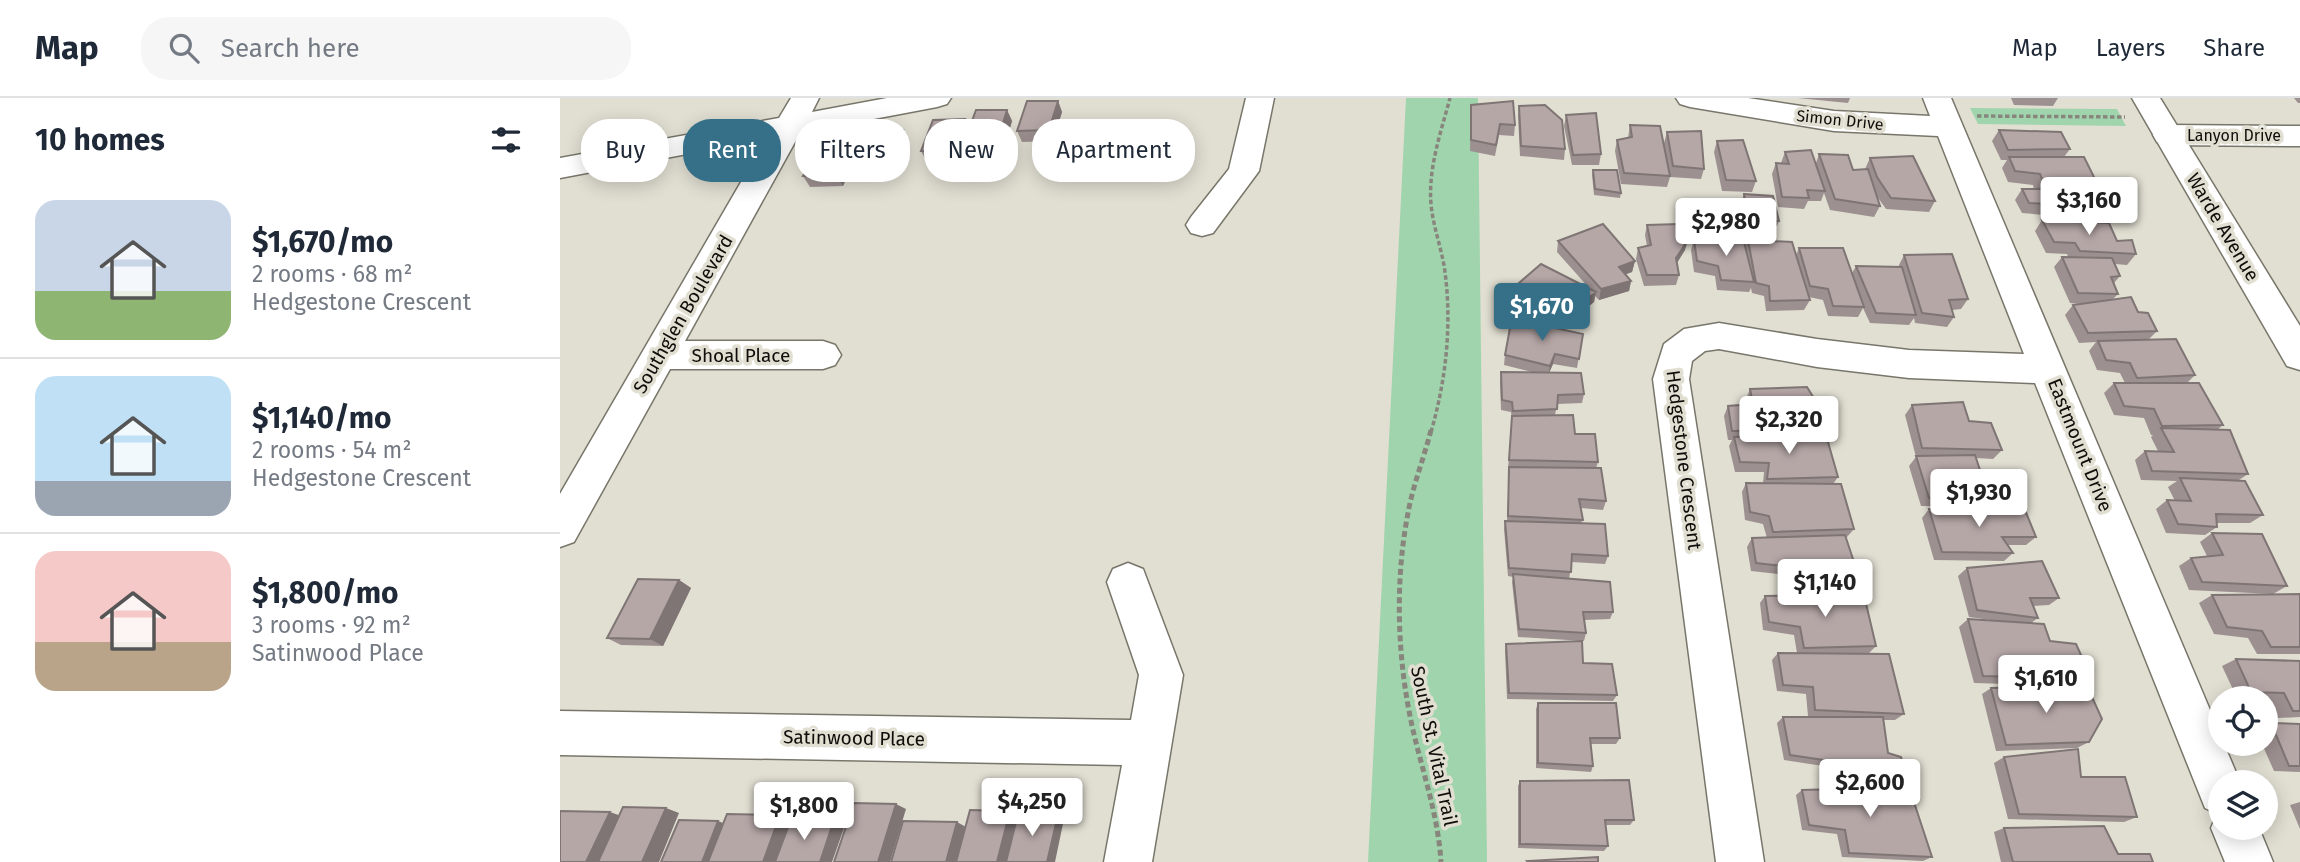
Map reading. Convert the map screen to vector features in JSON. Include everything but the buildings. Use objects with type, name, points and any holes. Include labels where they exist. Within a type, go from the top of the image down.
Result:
[{"type":"street","points":[[560,193],[569,180],[567,167],[798,111],[936,98]]},
{"type":"street","points":[[1202,225],[1244,171],[1260,98]]},
{"type":"street","name":"Simon Drive","points":[[1690,98],[1824,120],[1943,114]]},
{"type":"street","name":"Warde Avenue","points":[[2138,108],[2168,135],[2300,356]]},
{"type":"street","name":"Southglen Boulevard","points":[[560,530],[798,111]]},
{"type":"street","name":"Eastmount Drive","points":[[1943,114],[2212,770]]},
{"type":"street","name":"Lanyon Drive","points":[[2168,135],[2300,136]]},
{"type":"street","name":"Hedgestone Crescent","points":[[1740,862],[1671,379],[1676,354],[1696,339],[1719,336],[1817,353],[1909,364],[2049,369]]},
{"type":"street","name":"Shoal Place","points":[[659,355],[822,355]]},
{"type":"street","points":[[1128,582],[1161,675],[1128,862]]},
{"type":"street","name":"Satinwood Place","points":[[560,733],[1148,743]]},
{"type":"street","points":[[2240,840],[2249,862]]},
{"type":"path","name":"South St. Vital Trail","points":[[1441,862],[1439,831],[1411,720],[1400,652],[1408,513],[1442,393],[1447,348],[1445,273],[1431,204],[1432,168],[1450,98]]},
{"type":"path","points":[[1943,114],[2138,108]]},
{"type":"green space","points":[[1406,98],[1478,98],[1487,862],[1368,862]]},
{"type":"green space","points":[[1970,108],[2117,109],[2126,126],[1978,124]]}]
